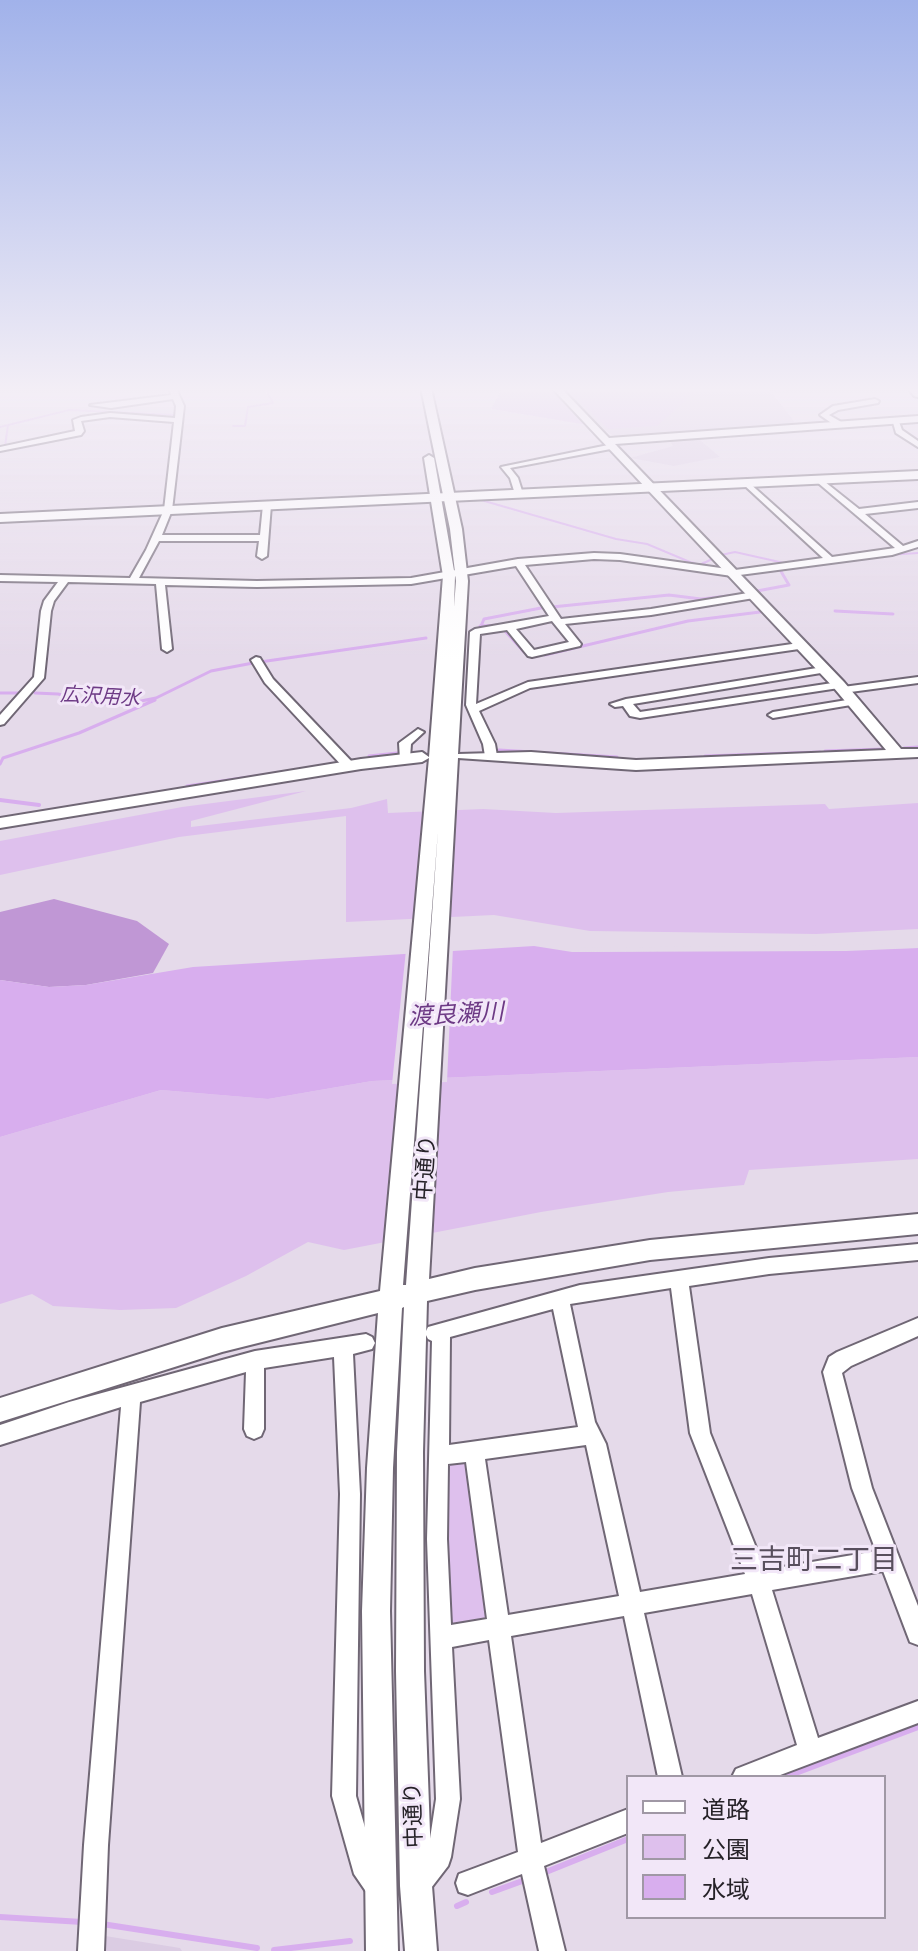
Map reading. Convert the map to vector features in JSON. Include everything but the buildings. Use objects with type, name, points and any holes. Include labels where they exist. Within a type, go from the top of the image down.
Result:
[{"type":"highway","points":[[0,518],[839,479]]},
{"type":"street","points":[[134,579],[168,510],[171,479]]},
{"type":"street","name":"中通り","points":[[440,479],[444,497]]},
{"type":"street","name":"中通り","points":[[382,1951],[376,1611],[408,1255],[455,574],[441,479]]},
{"type":"street","points":[[514,479],[519,494]]},
{"type":"street","points":[[642,479],[841,688],[897,754]]},
{"type":"street","points":[[820,480],[902,550]]},
{"type":"street","points":[[747,483],[829,559]]},
{"type":"street","points":[[262,556],[267,505]]},
{"type":"street","points":[[857,512],[918,505]]},
{"type":"street","points":[[156,538],[264,538]]},
{"type":"street","points":[[0,578],[261,584],[411,581],[518,562],[610,556],[732,572],[902,550],[918,544]]},
{"type":"street","points":[[509,627],[532,654],[576,644],[556,620],[518,562]]},
{"type":"street","points":[[160,580],[167,649]]},
{"type":"street","points":[[0,722],[39,678],[46,611],[49,601],[64,581]]},
{"type":"street","points":[[491,756],[489,744],[473,710],[475,632],[556,620],[651,612],[754,595]]},
{"type":"street","points":[[473,710],[528,685],[799,646]]},
{"type":"street","points":[[256,660],[269,681],[357,762]]},
{"type":"street","points":[[823,670],[620,703],[640,715],[918,680]]},
{"type":"street","points":[[773,715],[853,702]]},
{"type":"street","points":[[404,758],[403,746],[418,732]]},
{"type":"street","points":[[464,756],[636,765],[918,753]]},
{"type":"street","points":[[0,823],[357,762],[422,757]]},
{"type":"street","name":"中通り","points":[[408,1255],[441,788]]},
{"type":"street","points":[[0,1410],[179,1352],[523,1270],[650,1250],[918,1224]]},
{"type":"street","points":[[416,1886],[432,1870],[439,1857],[447,1818],[440,1638],[437,1332],[560,1297],[769,1266],[918,1252]]},
{"type":"street","points":[[679,1279],[700,1433],[759,1583],[811,1752]]},
{"type":"street","name":"中通り","points":[[404,1296],[416,1886],[421,1951]]},
{"type":"street","points":[[560,1297],[586,1424],[592,1435],[670,1775]]},
{"type":"street","points":[[918,1327],[844,1359],[836,1364],[832,1372],[862,1488],[890,1559],[910,1590],[918,1634]]},
{"type":"street","points":[[0,1435],[255,1360],[366,1343]]},
{"type":"street","points":[[343,1346],[349,1513],[344,1796],[363,1865],[379,1888]]},
{"type":"street","points":[[254,1429],[255,1360]]},
{"type":"street","points":[[91,1951],[96,1845],[131,1407],[129,1396]]},
{"type":"street","points":[[437,1456],[592,1435]]},
{"type":"street","points":[[474,1452],[531,1860],[552,1951]]},
{"type":"street","points":[[440,1638],[631,1607],[890,1559]]},
{"type":"street","points":[[749,1775],[918,1712]]},
{"type":"street","points":[[468,1883],[626,1822]]},
{"type":"shaded area","points":[[54,899],[137,921],[169,944],[153,973],[86,985],[49,987],[0,980],[0,912]]},
{"type":"shaded area","points":[[99,1935],[180,1948],[182,1951],[99,1951]]},
{"type":"green space","points":[[306,791],[191,821],[191,827],[351,808],[387,799],[388,813],[483,809],[556,813],[825,804],[829,809],[918,803],[918,929],[816,934],[590,931],[494,915],[346,922],[346,816],[179,837],[0,875],[0,841],[182,807]]},
{"type":"green space","points":[[918,1057],[918,1159],[749,1170],[744,1185],[668,1192],[541,1212],[344,1250],[308,1242],[246,1276],[176,1308],[120,1310],[53,1306],[32,1294],[0,1304],[0,1137],[161,1090],[268,1099],[372,1081]]},
{"type":"green space","points":[[465,1462],[469,1465],[489,1613],[484,1621],[455,1628],[448,1623],[445,1468],[449,1464]]},
{"type":"water","name":"渡良瀬川","points":[[534,946],[572,952],[918,948],[918,1057],[372,1081],[268,1099],[161,1090],[0,1137],[0,980],[49,987],[86,985],[193,967]]},
{"type":"pier","points":[[918,944],[918,948],[846,951],[572,952],[572,948]]},
{"type":"pier","points":[[453,947],[447,1082],[392,1084],[406,950]]},
{"type":"waterway","points":[[481,500],[616,539],[647,544],[697,565]]},
{"type":"waterway","points":[[721,555],[735,552],[784,563]]},
{"type":"waterway","points":[[888,555],[918,553]]},
{"type":"waterway","points":[[704,563],[712,559]]},
{"type":"waterway","points":[[693,563],[697,565]]},
{"type":"waterway","points":[[697,565],[704,563]]},
{"type":"waterway","points":[[700,565],[704,563]]},
{"type":"waterway","name":"広沢用水","points":[[757,591],[789,585],[779,568],[782,567]]},
{"type":"waterway","name":"広沢用水","points":[[552,607],[669,595],[701,599],[745,594]]},
{"type":"waterway","name":"広沢用水","points":[[481,626],[484,619],[541,608]]},
{"type":"waterway","points":[[835,611],[893,614]]},
{"type":"waterway","name":"広沢用水","points":[[545,655],[688,621],[760,612]]},
{"type":"waterway","name":"広沢用水","points":[[481,626],[501,625]]},
{"type":"waterway","name":"広沢用水","points":[[505,631],[524,652]]},
{"type":"waterway","name":"広沢用水","points":[[260,662],[426,638]]},
{"type":"waterway","name":"広沢用水","points":[[35,693],[58,694],[103,704],[131,703],[156,698],[211,671],[253,663]]},
{"type":"waterway","name":"広沢用水","points":[[0,693],[20,693]]},
{"type":"waterway","points":[[0,764],[3,758],[79,733],[155,700]]},
{"type":"waterway","points":[[904,748],[918,747]]},
{"type":"waterway","points":[[825,751],[884,749]]},
{"type":"waterway","points":[[499,750],[617,757]]},
{"type":"waterway","points":[[705,756],[820,752]]},
{"type":"waterway","points":[[369,756],[397,753]]},
{"type":"waterway","points":[[658,759],[701,757]]},
{"type":"waterway","points":[[187,786],[290,771]]},
{"type":"waterway","points":[[0,800],[39,805]]},
{"type":"waterway","points":[[790,1775],[918,1727]]},
{"type":"waterway","points":[[541,1874],[626,1840]]},
{"type":"waterway","points":[[492,1892],[525,1880]]},
{"type":"waterway","points":[[457,1906],[466,1902]]},
{"type":"waterway","points":[[0,1917],[82,1922]]},
{"type":"waterway","points":[[102,1924],[257,1948]]},
{"type":"waterway","points":[[274,1950],[350,1941]]},
{"type":"district","name":"三吉町二丁目","points":[[814,1561]]}]
